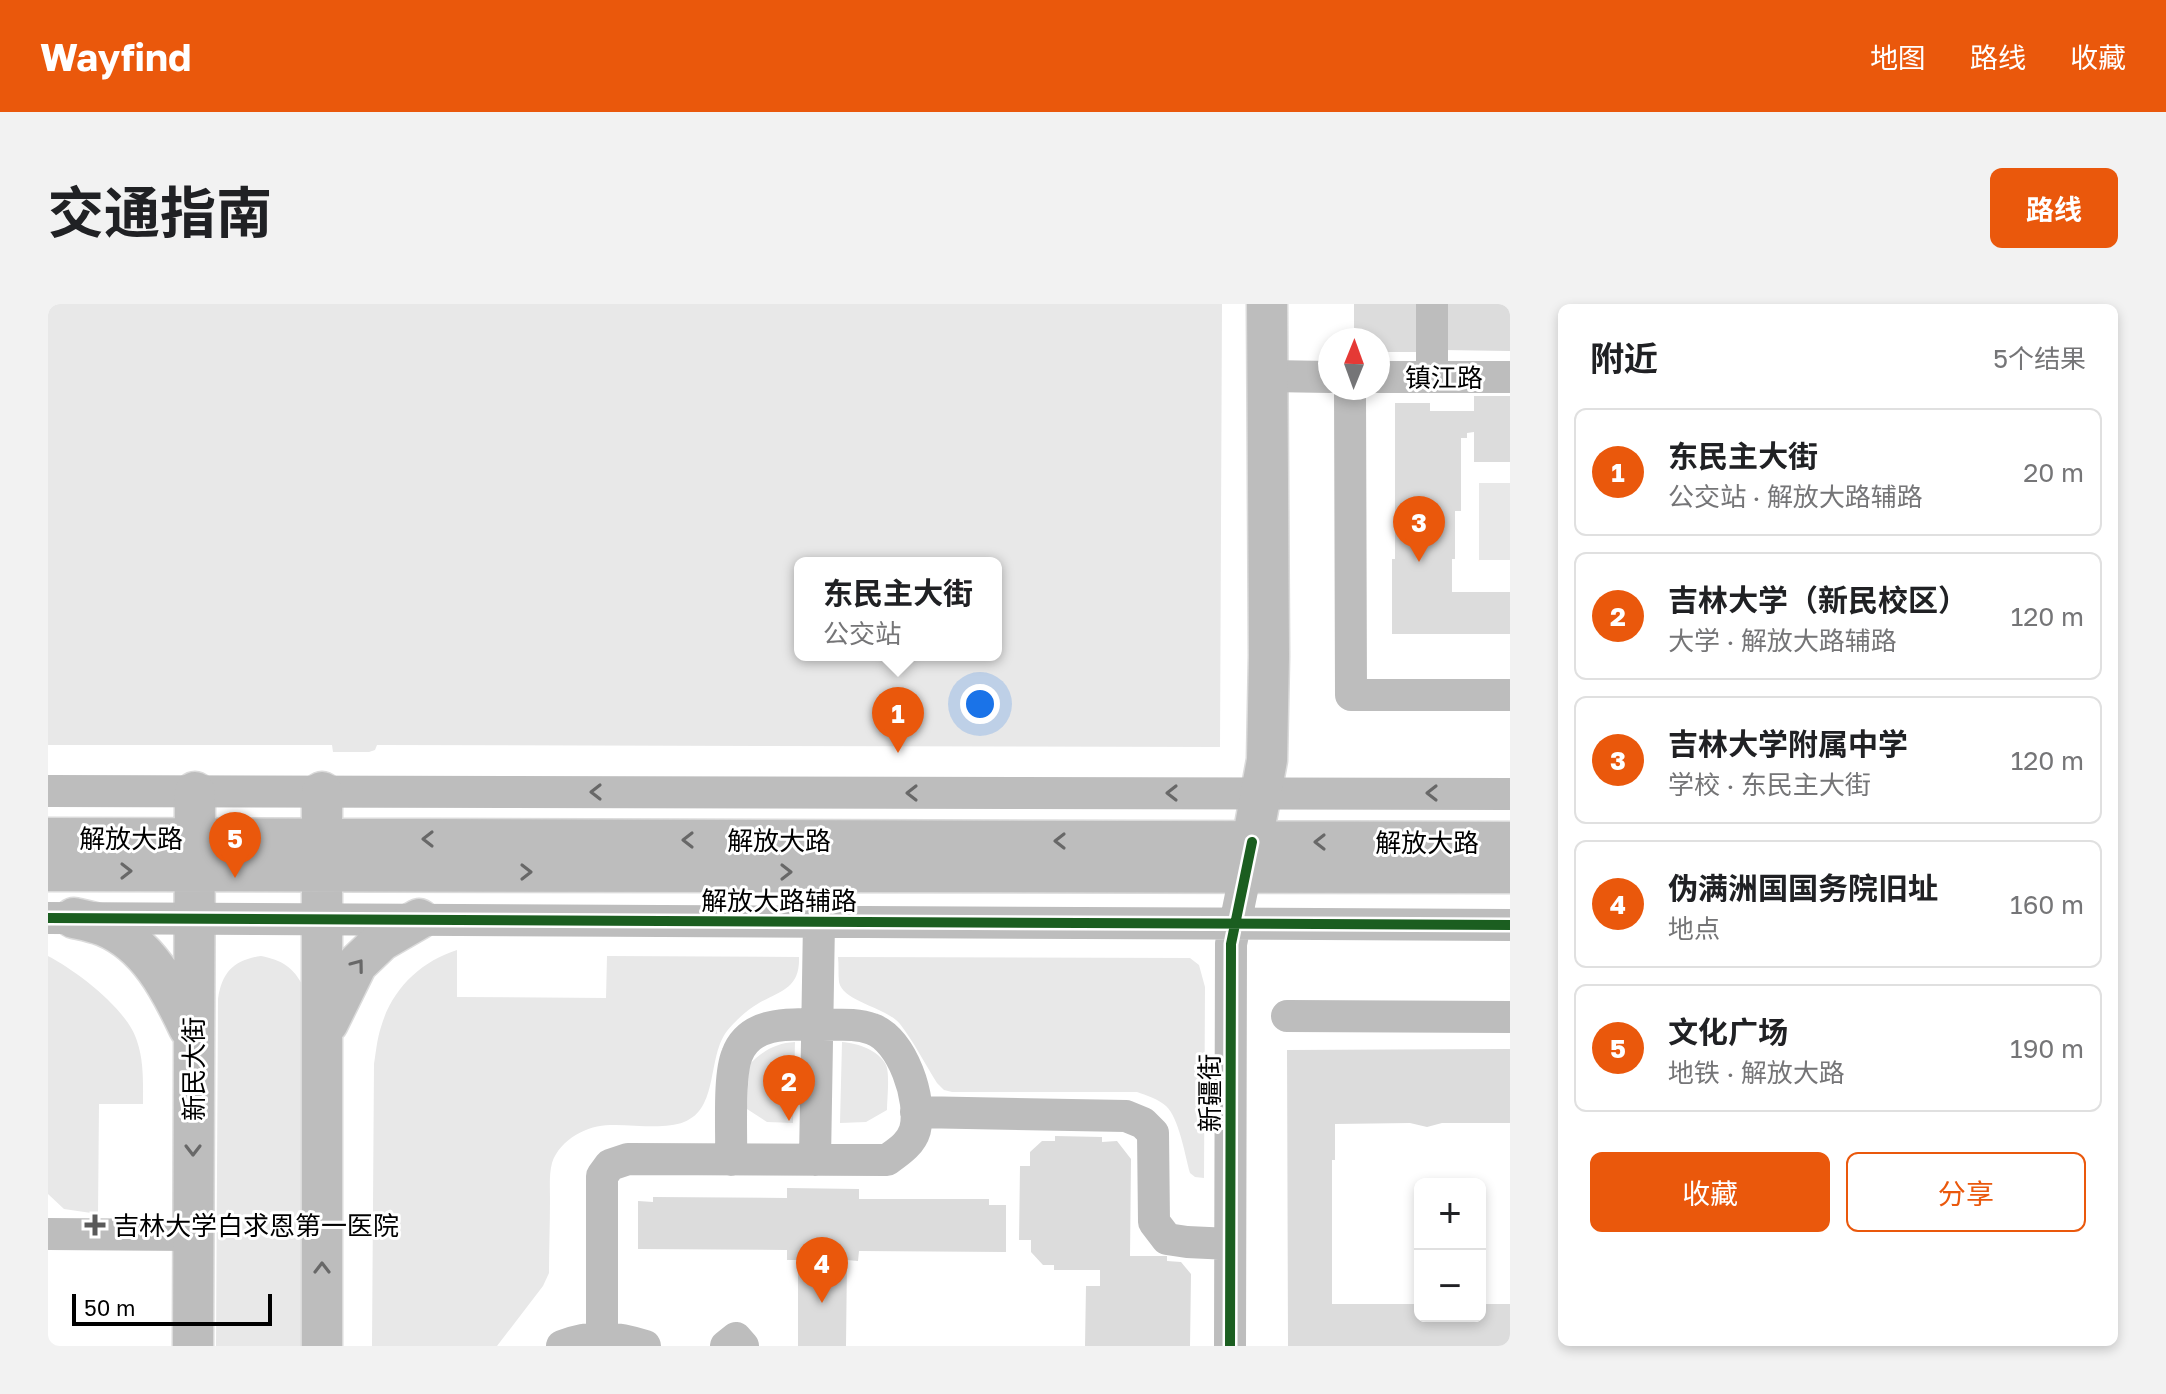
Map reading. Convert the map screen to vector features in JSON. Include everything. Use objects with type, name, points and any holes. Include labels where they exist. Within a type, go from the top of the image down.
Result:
[{"type":"main road","points":[[1248,857],[1267,760],[1267,304]]},
{"type":"main road","name":"新民大街","points":[[193,1346],[195,792]]},
{"type":"main road","points":[[322,792],[322,1346]]},
{"type":"main road","name":"解放大路","points":[[48,838],[194,855]]},
{"type":"main road","name":"解放大路","points":[[1248,857],[1510,842]]},
{"type":"main road","name":"解放大路","points":[[48,871],[194,855],[322,855],[1248,857],[1510,873]]},
{"type":"main road","points":[[61,918],[102,925],[130,941],[163,976],[193,1038]]},
{"type":"main road","points":[[323,1034],[357,964],[381,941],[419,919]]},
{"type":"street","points":[[1432,304],[1432,377]]},
{"type":"street","points":[[1267,376],[1318,377]]},
{"type":"street","name":"镇江路","points":[[1390,377],[1510,377]]},
{"type":"street","points":[[1350,400],[1351,695],[1510,695]]},
{"type":"street","points":[[48,791],[1510,794]]},
{"type":"street","name":"新疆街","points":[[1230,1346],[1231,944],[1248,857]]},
{"type":"street","name":"解放大路辅路","points":[[61,918],[1510,925]]},
{"type":"street","points":[[815,1160],[819,922]]},
{"type":"street","points":[[1287,1016],[1510,1017]]},
{"type":"street","points":[[602,1337],[602,1176],[610,1165],[628,1159],[731,1160],[887,1160],[907,1146],[916,1129],[916,1095],[905,1065],[891,1044],[874,1029],[849,1025],[787,1024],[764,1029],[747,1039],[737,1055],[733,1071],[731,1160]]},
{"type":"street","points":[[916,1112],[1126,1116],[1143,1123],[1153,1133],[1154,1222],[1160,1231],[1167,1239],[1230,1244]]},
{"type":"street","points":[[48,1234],[193,1235]]},
{"type":"street","points":[[562,1346],[602,1337],[625,1339],[645,1346]]},
{"type":"street","points":[[726,1346],[736,1338],[743,1346]]},
{"type":"shaded area","points":[[48,304],[1222,304],[1220,747],[377,745],[375,750],[369,752],[333,752],[332,745],[48,745]]},
{"type":"shaded area","points":[[1479,483],[1510,483],[1510,560],[1479,560]]},
{"type":"shaded area","points":[[457,950],[457,997],[606,998],[607,956],[799,957],[799,967],[788,987],[750,1009],[727,1031],[717,1054],[708,1094],[695,1115],[684,1122],[667,1126],[610,1125],[593,1128],[576,1135],[561,1147],[550,1172],[549,1273],[543,1286],[497,1346],[372,1346],[374,1064],[378,1036],[392,1001],[409,979],[431,962]]},
{"type":"shaded area","points":[[48,956],[87,981],[113,1004],[132,1029],[141,1056],[143,1104],[99,1104],[98,1214],[64,1209],[48,1194]]},
{"type":"shaded area","points":[[261,956],[286,965],[303,986],[303,1346],[216,1346],[218,999],[223,981],[231,969],[243,961]]},
{"type":"shaded area","points":[[838,957],[1190,958],[1199,965],[1205,987],[1204,1178],[1190,1173],[1171,1112],[1159,1101],[1141,1093],[944,1090],[894,1018],[856,1000],[842,989]]},
{"type":"shaded area","points":[[795,1042],[793,1123],[767,1122],[747,1109],[749,1065],[770,1049]]},
{"type":"shaded area","points":[[842,1042],[867,1048],[886,1065],[887,1110],[866,1122],[840,1123]]},
{"type":"building","points":[[1354,304],[1419,304],[1419,352],[1390,352],[1390,328],[1354,328]]},
{"type":"building","points":[[1444,304],[1510,304],[1510,351],[1443,350]]},
{"type":"building","points":[[1474,396],[1510,396],[1510,462],[1474,462],[1474,432],[1467,433],[1467,438],[1461,438],[1461,511],[1455,511],[1452,592],[1510,592],[1510,634],[1392,634],[1395,403],[1430,403],[1430,411],[1474,411]]},
{"type":"building","points":[[1510,1049],[1510,1123],[1442,1123],[1427,1127],[1410,1123],[1335,1124],[1332,1304],[1414,1304],[1414,1322],[1486,1322],[1486,1304],[1510,1304],[1510,1346],[1288,1346],[1287,1050]]},
{"type":"building","points":[[1055,1136],[1102,1137],[1102,1142],[1117,1141],[1131,1159],[1130,1256],[1167,1256],[1167,1261],[1181,1262],[1191,1274],[1190,1346],[1085,1346],[1086,1286],[1100,1286],[1100,1270],[1054,1270],[1054,1265],[1043,1265],[1031,1252],[1031,1240],[1019,1240],[1020,1166],[1030,1166],[1030,1152],[1042,1141],[1055,1141]]},
{"type":"building","points":[[787,1188],[859,1189],[859,1199],[989,1199],[989,1205],[1006,1205],[1006,1252],[859,1251],[858,1261],[847,1260],[846,1346],[798,1346],[798,1260],[787,1260],[787,1250],[638,1249],[638,1201],[653,1202],[653,1197],[787,1198]]},
{"type":"cycle path","points":[[1230,1346],[1231,944],[1252,842]]},
{"type":"cycle path","points":[[48,918],[1510,925]]},
{"type":"place","name":"吉林大学附属中学","points":[[1419,562]]},
{"type":"place","name":"东民主大街","points":[[898,753]]},
{"type":"place","name":"文化广场","points":[[235,878]]},
{"type":"place","name":"吉林大学（新民校区）","points":[[789,1121]]},
{"type":"place","name":"吉林大学白求恩第一医院","points":[[95,1225]]},
{"type":"place","name":"伪满洲国国务院旧址","points":[[822,1303]]}]
